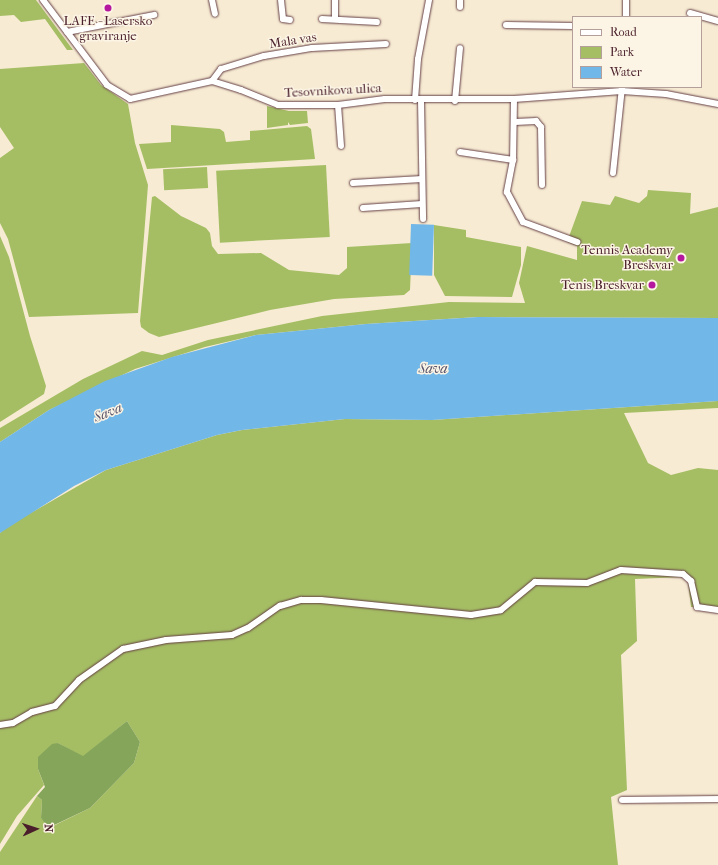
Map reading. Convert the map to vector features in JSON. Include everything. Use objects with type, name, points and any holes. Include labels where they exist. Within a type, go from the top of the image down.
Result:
[{"type":"street","name":"Tesovnikova ulica","points":[[43,0],[107,85],[130,99],[212,81],[241,90],[278,105],[338,105],[385,99],[455,101],[514,99],[622,89],[666,94],[718,104]]},
{"type":"street","points":[[212,0],[215,14]]},
{"type":"street","points":[[281,0],[283,18],[290,20]]},
{"type":"street","points":[[335,0],[335,18]]},
{"type":"street","points":[[423,219],[418,100],[418,59],[429,0]]},
{"type":"street","points":[[460,0],[460,7]]},
{"type":"street","points":[[626,0],[626,16]]},
{"type":"street","points":[[690,13],[700,16]]},
{"type":"street","points":[[67,32],[154,15]]},
{"type":"street","points":[[702,16],[718,21]]},
{"type":"street","name":"Mala vas","points":[[322,19],[335,18],[377,22]]},
{"type":"street","points":[[506,26],[572,26]]},
{"type":"street","name":"Mala vas","points":[[212,81],[221,69],[264,56],[312,48],[386,44]]},
{"type":"street","points":[[455,101],[460,48]]},
{"type":"street","points":[[613,173],[622,89]]},
{"type":"street","points":[[514,99],[513,160],[507,192],[523,222],[577,242]]},
{"type":"street","points":[[338,105],[341,146]]},
{"type":"street","points":[[514,122],[536,121],[541,127],[542,185]]},
{"type":"street","points":[[460,152],[513,160]]},
{"type":"street","points":[[353,182],[422,179]]},
{"type":"street","points":[[363,208],[422,204]]},
{"type":"street","points":[[0,725],[12,723],[32,712],[55,706],[79,680],[122,649],[166,640],[232,635],[248,628],[280,606],[301,600],[321,600],[471,615],[501,610],[535,582],[587,583],[621,570],[683,574],[691,581],[697,607],[702,609],[718,610]]},
{"type":"street","points":[[622,800],[718,800]]},
{"type":"green space","points":[[0,0],[36,0],[73,50],[67,50],[45,19],[21,22],[14,15],[0,16]]},
{"type":"green space","points":[[84,63],[101,85],[128,104],[135,143],[148,185],[138,313],[29,317],[8,239],[0,223],[0,158],[14,148],[0,127],[0,69]]},
{"type":"green space","points":[[267,106],[289,111],[307,111],[308,123],[290,125],[288,122],[288,125],[267,128]]},
{"type":"green space","points":[[171,125],[220,129],[224,132],[226,142],[250,140],[250,131],[307,126],[311,129],[315,159],[147,169],[139,144],[171,142]]},
{"type":"green space","points":[[326,165],[330,237],[220,243],[216,171]]},
{"type":"green space","points":[[207,167],[208,188],[164,190],[163,169]]},
{"type":"green space","points":[[648,190],[691,193],[690,214],[718,207],[718,318],[478,317],[366,324],[256,335],[205,347],[135,369],[49,410],[0,442],[0,428],[83,379],[142,351],[162,355],[208,340],[322,316],[449,302],[525,303],[519,283],[527,246],[577,260],[577,246],[567,242],[582,201],[610,205],[615,196],[639,203],[647,196]]},
{"type":"green space","points":[[155,196],[181,216],[206,228],[210,233],[212,246],[218,254],[261,253],[289,270],[339,275],[347,268],[347,247],[412,243],[410,290],[404,295],[334,299],[270,310],[159,337],[149,333],[141,327],[140,321],[152,197]]},
{"type":"green space","points":[[434,225],[466,230],[466,237],[521,247],[521,265],[512,297],[445,296],[434,275]]},
{"type":"green space","points":[[0,236],[9,257],[30,336],[46,386],[44,394],[0,422]]},
{"type":"green space","points":[[718,401],[718,408],[624,413],[648,463],[671,475],[698,468],[718,470],[718,607],[691,607],[688,582],[684,577],[635,579],[637,641],[621,655],[627,790],[611,797],[618,865],[0,865],[0,852],[37,796],[42,800],[41,818],[51,827],[90,808],[134,763],[140,742],[127,721],[83,757],[58,743],[38,758],[38,769],[44,785],[17,816],[0,844],[0,533],[8,526],[106,470],[217,435],[242,430],[345,419],[432,420]]},
{"type":"green space","points":[[127,721],[140,742],[134,763],[90,808],[50,827],[41,818],[42,800],[37,796],[45,787],[38,769],[38,757],[52,744],[58,743],[83,756]]},
{"type":"water","points":[[411,224],[434,225],[432,276],[409,275]]},
{"type":"water","name":"Sava","points":[[478,317],[718,318],[718,401],[432,420],[345,419],[242,430],[217,435],[106,470],[74,486],[0,533],[0,442],[49,410],[105,381],[172,357],[256,335],[366,324]]},
{"type":"place","name":"LAFE - Lasersko graviranje","points":[[108,8]]},
{"type":"place","name":"Tennis Academy Breskvar","points":[[681,258]]},
{"type":"place","name":"Tenis Breskvar","points":[[652,285]]}]
